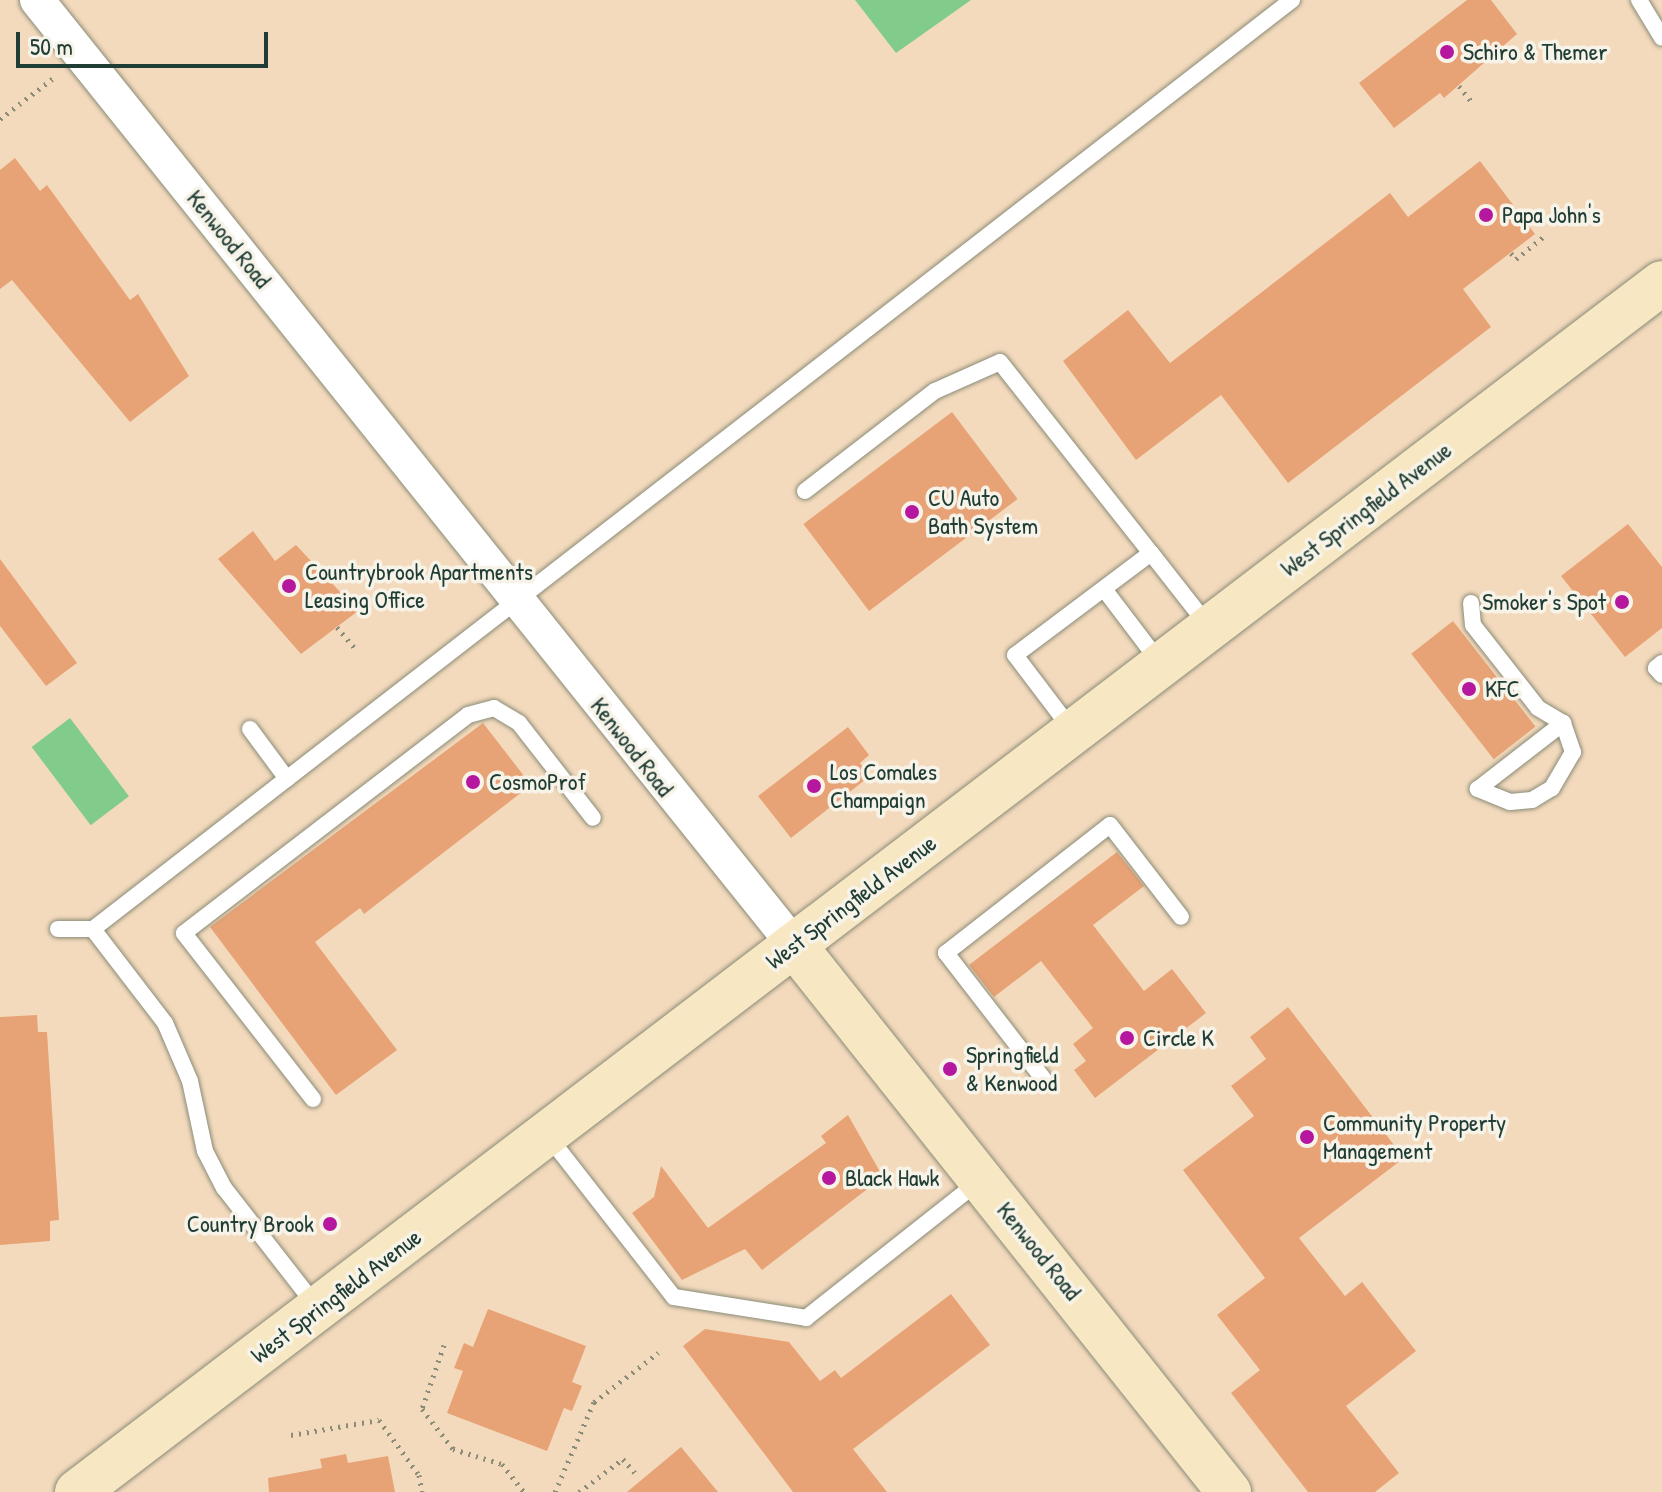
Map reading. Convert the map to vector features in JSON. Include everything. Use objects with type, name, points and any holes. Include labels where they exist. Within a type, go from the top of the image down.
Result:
[{"type":"main road","name":"West Springfield Avenue","points":[[77,1492],[1662,283]]},
{"type":"main road","name":"Kenwood Road","points":[[794,945],[1229,1492]]},
{"type":"street","name":"Kenwood Road","points":[[37,0],[794,945]]},
{"type":"lane","points":[[58,929],[93,929],[287,779],[514,596],[1292,0]]},
{"type":"lane","points":[[1639,0],[1662,38]]},
{"type":"lane","points":[[805,491],[935,391],[1000,362],[1210,628]]},
{"type":"lane","points":[[1073,732],[1015,655],[1151,553]]},
{"type":"lane","points":[[1104,589],[1162,664]]},
{"type":"lane","points":[[1471,603],[1473,625],[1538,708],[1563,723],[1573,752],[1552,788],[1510,802],[1478,789],[1563,723]]},
{"type":"lane","points":[[1662,663],[1656,668],[1662,675]]},
{"type":"lane","points":[[313,1099],[184,933],[468,715],[494,708],[519,723],[593,818]]},
{"type":"lane","points":[[250,729],[287,779]]},
{"type":"lane","points":[[1045,1081],[946,953],[1110,825],[1181,917]]},
{"type":"lane","points":[[93,929],[165,1023],[190,1081],[205,1151],[224,1188],[319,1310]]},
{"type":"lane","points":[[547,1135],[674,1297],[806,1318],[982,1180]]},
{"type":"path","points":[[0,119],[43,85]]},
{"type":"path","points":[[1459,86],[1473,103]]},
{"type":"path","points":[[1511,253],[1516,259],[1546,235]]},
{"type":"path","points":[[337,627],[356,650]]},
{"type":"path","points":[[444,1345],[422,1409],[453,1449],[502,1464],[524,1492]]},
{"type":"path","points":[[555,1492],[594,1402],[658,1353]]},
{"type":"path","points":[[291,1435],[379,1420],[419,1475],[422,1492]]},
{"type":"path","points":[[579,1492],[623,1459],[635,1473]]},
{"type":"green space","points":[[855,0],[971,0],[896,53]]},
{"type":"green space","points":[[70,718],[129,796],[91,825],[32,747]]},
{"type":"building","name":"Schiro & Themer","points":[[1467,0],[1491,0],[1517,34],[1444,98],[1440,93],[1394,128],[1359,83]]},
{"type":"building","points":[[15,158],[40,191],[47,185],[130,300],[138,294],[189,376],[130,422],[12,280],[0,289],[0,170]]},
{"type":"building","points":[[1480,161],[1535,234],[1463,289],[1491,327],[1288,483],[1221,395],[1136,460],[1063,361],[1128,310],[1170,363],[1390,193],[1408,217]]},
{"type":"building","name":"CU Auto Bath System","points":[[952,412],[1018,499],[869,611],[803,524]]},
{"type":"building","name":"Smoker's Spot","points":[[1628,524],[1662,567],[1662,628],[1625,657],[1561,576]]},
{"type":"building","name":"Countrybrook Apartments Leasing Office","points":[[253,531],[275,561],[296,545],[358,611],[301,654],[218,559]]},
{"type":"building","points":[[0,559],[77,663],[46,686],[0,626]]},
{"type":"building","name":"KFC","points":[[1453,621],[1535,727],[1494,759],[1411,654]]},
{"type":"building","points":[[483,723],[531,785],[364,914],[360,908],[315,942],[397,1050],[336,1095],[210,927]]},
{"type":"building","name":"Los Comales Champaign","points":[[848,727],[869,755],[860,763],[870,776],[791,838],[758,796]]},
{"type":"building","name":"Circle K","points":[[1117,852],[1144,886],[1093,925],[1144,991],[1172,969],[1206,1013],[1095,1098],[1074,1070],[1086,1061],[1073,1044],[1093,1028],[1041,961],[994,997],[969,965]]},
{"type":"building","points":[[1288,1007],[1404,1158],[1299,1238],[1345,1296],[1362,1282],[1416,1351],[1346,1406],[1399,1473],[1375,1492],[1308,1492],[1231,1393],[1260,1370],[1217,1315],[1265,1278],[1183,1170],[1254,1116],[1231,1086],[1266,1059],[1250,1037]]},
{"type":"building","points":[[37,1015],[38,1032],[47,1032],[59,1220],[50,1221],[50,1241],[0,1245],[0,1017]]},
{"type":"building","points":[[848,1115],[883,1177],[762,1270],[745,1249],[682,1280],[632,1213],[654,1197],[661,1166],[708,1228],[826,1143],[821,1136]]},
{"type":"building","points":[[951,1294],[990,1345],[853,1449],[887,1492],[793,1492],[683,1346],[705,1329],[789,1342],[820,1381],[835,1370],[841,1378]]},
{"type":"building","points":[[488,1309],[586,1346],[572,1382],[582,1386],[572,1411],[564,1408],[547,1451],[447,1413],[463,1371],[454,1368],[464,1343],[473,1347]]},
{"type":"building","points":[[681,1447],[718,1492],[627,1492]]},
{"type":"building","points":[[346,1454],[348,1463],[388,1456],[395,1492],[269,1492],[268,1478],[322,1468],[320,1459]]},
{"type":"place","name":"Schiro & Themer","points":[[1447,52]]},
{"type":"place","name":"Papa John's","points":[[1486,215]]},
{"type":"place","name":"CU Auto Bath System","points":[[912,512]]},
{"type":"place","name":"Countrybrook Apartments Leasing Office","points":[[289,586]]},
{"type":"place","name":"Smoker's Spot","points":[[1622,602]]},
{"type":"place","name":"KFC","points":[[1469,689]]},
{"type":"place","name":"CosmoProf","points":[[473,782]]},
{"type":"place","name":"Los Comales Champaign","points":[[814,786]]},
{"type":"place","name":"Circle K","points":[[1127,1038]]},
{"type":"place","name":"Springfield & Kenwood","points":[[950,1069]]},
{"type":"place","name":"Community Property Management","points":[[1307,1137]]},
{"type":"place","name":"Black Hawk","points":[[829,1178]]},
{"type":"place","name":"Country Brook","points":[[330,1224]]}]
